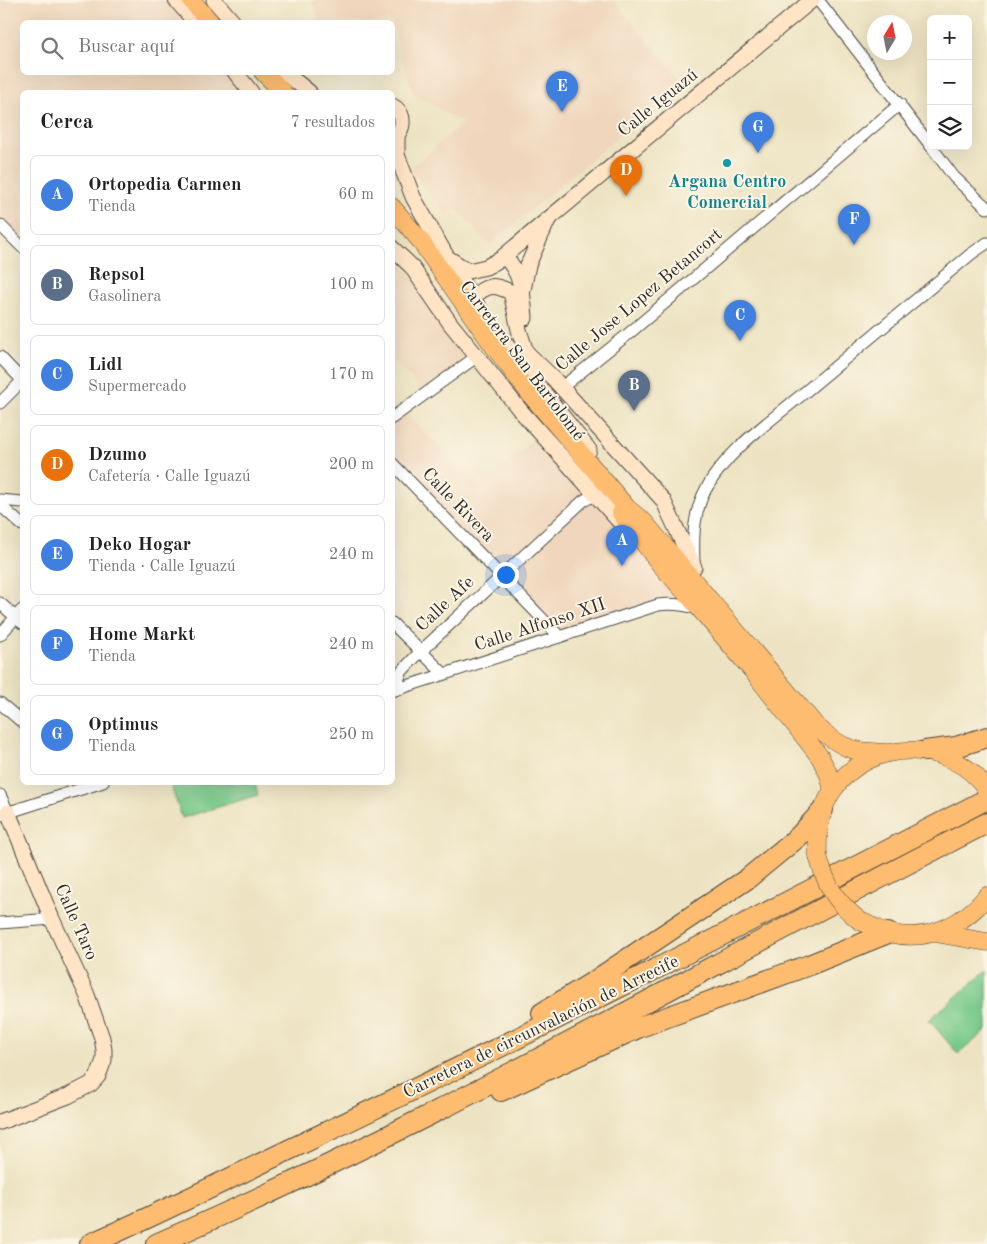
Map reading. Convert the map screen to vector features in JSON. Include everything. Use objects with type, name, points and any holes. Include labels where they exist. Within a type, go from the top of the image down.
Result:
[{"type":"highway","points":[[925,751],[956,747],[987,737]]},
{"type":"highway","name":"Carretera de circunvalación de Arrecife","points":[[90,1244],[398,1098],[717,939],[987,799]]},
{"type":"highway","points":[[398,1098],[594,982],[747,879],[798,837],[823,810]]},
{"type":"highway","name":"Carretera de circunvalación de Arrecife","points":[[156,1244],[361,1149],[648,1002],[880,878],[987,824]]},
{"type":"highway","points":[[361,1149],[425,1127],[640,1027],[809,965],[888,933]]},
{"type":"main road","points":[[191,0],[208,20]]},
{"type":"main road","points":[[200,0],[217,20]]},
{"type":"main road","points":[[257,75],[271,90]]},
{"type":"main road","points":[[271,75],[285,80]]},
{"type":"main road","name":"Carretera San Bartolomé","points":[[395,211],[419,239],[490,342],[531,395],[627,508],[644,522],[704,608],[820,757],[829,775],[833,790]]},
{"type":"main road","name":"Carretera San Bartolomé","points":[[395,222],[413,243],[485,345],[660,564],[751,652],[816,726],[831,740],[860,752],[886,753]]},
{"type":"main road","points":[[694,567],[704,608]]},
{"type":"main road","points":[[987,790],[973,773],[950,759],[925,751],[905,750],[886,753],[866,761],[848,774],[833,790],[823,810],[817,833],[818,856],[823,876],[832,894],[845,909],[860,921],[888,933],[920,936],[935,933],[964,919],[987,900]]},
{"type":"main road","points":[[935,933],[987,942]]},
{"type":"street","points":[[176,0],[193,20]]},
{"type":"street","points":[[214,0],[232,20]]},
{"type":"street","name":"Calle Iguazú","points":[[502,258],[812,0]]},
{"type":"street","points":[[818,0],[927,141]]},
{"type":"street","points":[[237,75],[249,90]]},
{"type":"street","points":[[285,80],[305,90]]},
{"type":"street","name":"Calle Jose Lopez Betancort","points":[[557,383],[627,335],[900,104]]},
{"type":"street","name":"Carretera San Bartolomé","points":[[395,107],[402,117],[402,127],[395,137],[401,168],[413,197],[446,256],[560,415],[632,504],[644,522]]},
{"type":"street","points":[[934,150],[954,177],[987,208]]},
{"type":"street","points":[[517,293],[549,219]]},
{"type":"street","points":[[0,225],[20,245]]},
{"type":"street","points":[[694,567],[694,527],[700,502],[706,488],[725,462],[782,411],[971,254],[987,243]]},
{"type":"street","name":"Carretera San Bartolomé","points":[[395,250],[411,266],[450,323],[520,410],[660,564]]},
{"type":"street","points":[[446,256],[468,271],[486,267],[502,258]]},
{"type":"street","points":[[502,258],[517,293],[519,330],[526,352],[557,383],[663,500],[694,567]]},
{"type":"street","points":[[478,301],[482,283],[502,258]]},
{"type":"street","points":[[478,301],[487,287],[498,286],[517,293]]},
{"type":"street","points":[[0,357],[20,379]]},
{"type":"street","points":[[395,416],[476,357]]},
{"type":"street","points":[[0,403],[20,383]]},
{"type":"street","name":"Calle Rivera","points":[[395,466],[560,637]]},
{"type":"street","name":"Calle Afe","points":[[397,689],[402,671],[421,651],[583,501],[596,495]]},
{"type":"street","points":[[0,500],[20,502]]},
{"type":"street","points":[[0,505],[20,523]]},
{"type":"street","points":[[0,603],[20,617],[0,635]]},
{"type":"street","name":"Calle Alfonso XII","points":[[397,689],[658,605],[669,603],[704,608]]},
{"type":"street","points":[[395,625],[444,674]]},
{"type":"street","points":[[0,703],[20,720]]},
{"type":"street","points":[[0,795],[4,814],[92,785]]},
{"type":"street","name":"Calle Taro","points":[[0,1122],[68,1096],[91,1084],[102,1068],[104,1050],[87,995],[4,814]]},
{"type":"street","points":[[0,923],[52,919]]},
{"type":"shaded area","points":[[0,0],[169,0],[186,20],[20,20],[20,75],[229,75],[241,90],[20,90],[20,240],[0,219]]},
{"type":"shaded area","points":[[312,0],[613,0],[683,82],[489,245],[456,207],[447,214],[409,169],[463,123],[413,93],[395,36],[395,20],[319,20]]},
{"type":"shaded area","points":[[395,257],[472,356],[422,392],[396,362]]},
{"type":"shaded area","points":[[407,415],[479,487],[538,436],[681,591],[662,601],[560,631],[395,461],[395,421]]},
{"type":"green space","points":[[171,785],[256,785],[258,795],[182,818]]},
{"type":"green space","points":[[987,970],[987,1030],[958,1054],[929,1020]]},
{"type":"place","name":"Deko Hogar","points":[[562,112]]},
{"type":"place","name":"Optimus","points":[[758,153]]},
{"type":"place","name":"Argana Centro Comercial","points":[[727,163]]},
{"type":"place","name":"Dzumo","points":[[626,196]]},
{"type":"place","name":"Home Markt","points":[[854,245]]},
{"type":"place","name":"Lidl","points":[[740,341]]},
{"type":"place","name":"Repsol","points":[[634,411]]},
{"type":"place","name":"Ortopedia Carmen","points":[[622,566]]}]
